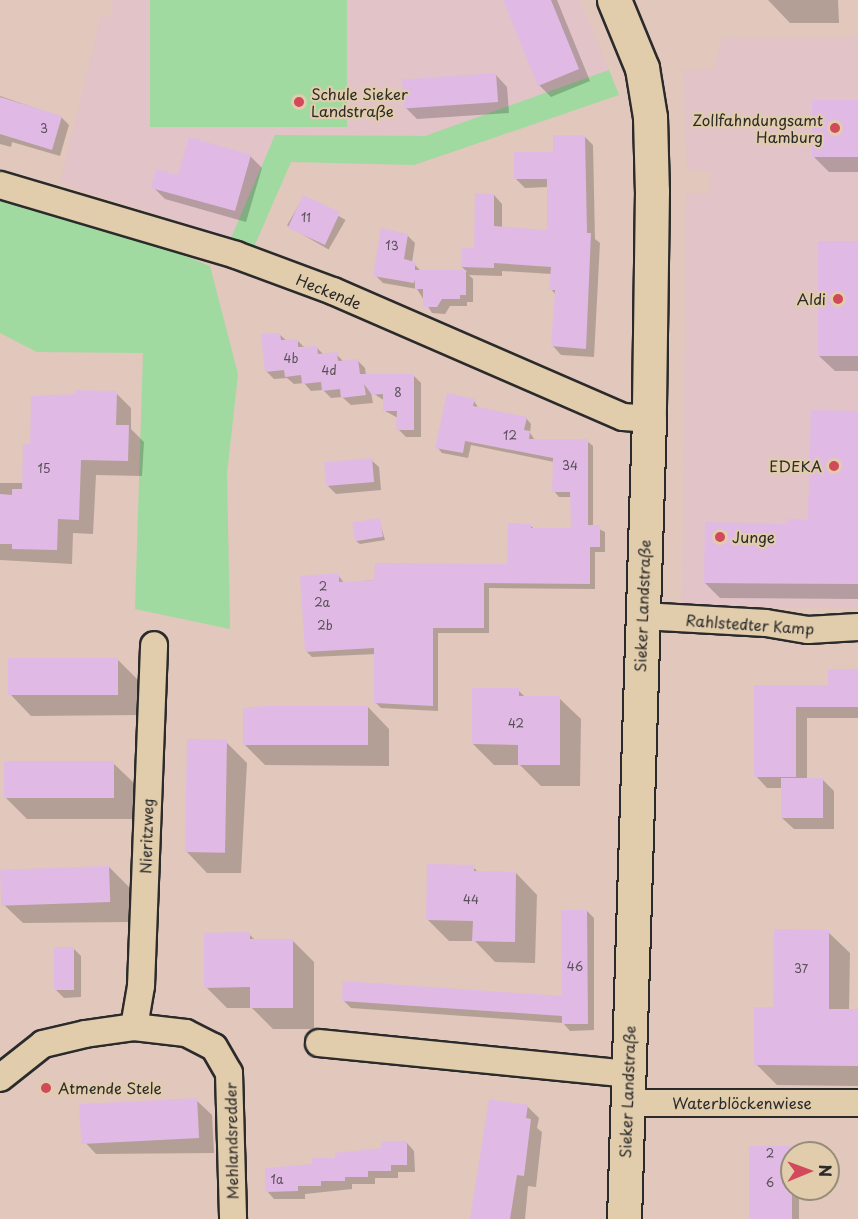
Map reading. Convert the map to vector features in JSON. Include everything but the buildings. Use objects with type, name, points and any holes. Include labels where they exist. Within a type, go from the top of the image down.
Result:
[{"type":"main road","name":"Sieker Landstraße","points":[[614,0],[642,68],[650,117],[649,419],[624,1219]]},
{"type":"street","name":"Heckende","points":[[0,185],[236,255],[333,291],[623,417],[649,419]]},
{"type":"street","name":"Rahlstedter Kamp","points":[[642,615],[766,623],[808,630],[858,627]]},
{"type":"street","name":"Nieritzweg","points":[[134,1027],[141,986],[154,645]]},
{"type":"street","name":"Mehlandsredder","points":[[0,1078],[43,1044],[134,1027],[186,1034],[214,1047],[230,1073],[233,1219]]},
{"type":"street","points":[[319,1043],[627,1088]]},
{"type":"street","name":"Waterblöckenwiese","points":[[627,1088],[858,1103]]},
{"type":"shaded area","name":"Schule Sieker Landstraße","points":[[113,0],[580,0],[609,70],[425,136],[275,135],[231,238],[60,183],[101,15],[110,19]]},
{"type":"shaded area","points":[[858,37],[858,607],[682,606],[686,193],[709,193],[709,171],[687,170],[683,70],[714,69],[722,38]]},
{"type":"green space","points":[[150,0],[347,0],[347,127],[150,127]]},
{"type":"green space","points":[[609,70],[619,95],[414,165],[291,162],[254,247],[231,238],[275,135],[425,136]]},
{"type":"green space","points":[[0,197],[163,247],[210,266],[238,374],[227,474],[230,629],[135,609],[143,353],[37,352],[0,333]]},
{"type":"place","name":"Schule Sieker Landstraße","points":[[299,102]]},
{"type":"place","name":"Zollfahndungsamt Hamburg","points":[[835,128]]},
{"type":"place","name":"Aldi","points":[[838,299]]},
{"type":"place","name":"EDEKA","points":[[834,466]]},
{"type":"place","name":"Junge","points":[[720,537]]},
{"type":"place","name":"Atmende Stele","points":[[46,1088]]}]
